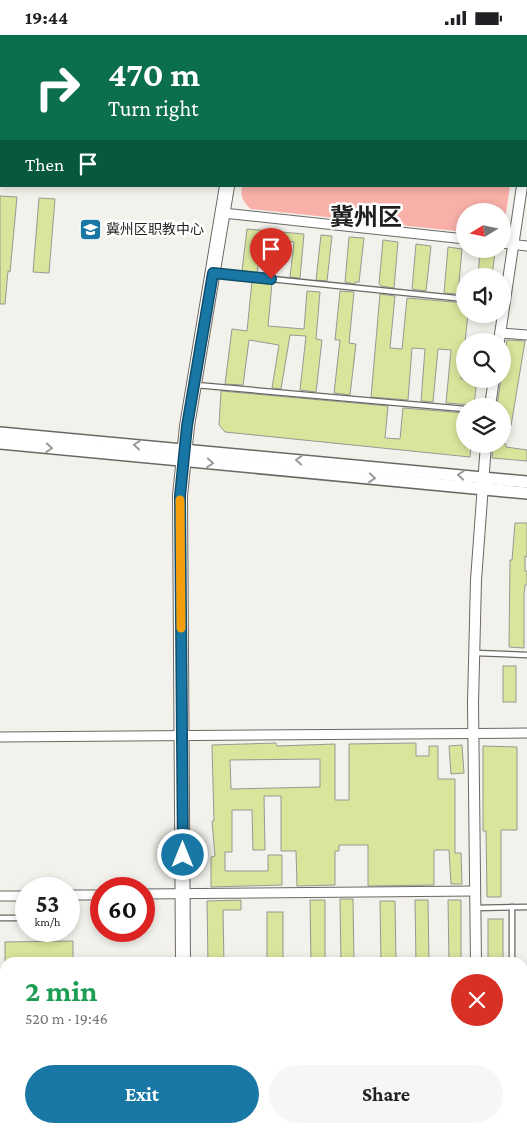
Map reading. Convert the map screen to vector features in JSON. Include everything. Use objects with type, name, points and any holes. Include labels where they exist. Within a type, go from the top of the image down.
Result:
[{"type":"main road","points":[[183,957],[180,496],[194,385],[227,187]]},
{"type":"main road","points":[[0,433],[184,455],[482,483],[527,482]]},
{"type":"main road","points":[[0,443],[184,455]]},
{"type":"main road","points":[[482,483],[527,493]]},
{"type":"street","points":[[511,232],[522,187]]},
{"type":"street","points":[[223,213],[456,238]]},
{"type":"street","points":[[511,244],[527,246]]},
{"type":"street","points":[[511,336],[527,335]]},
{"type":"street","points":[[476,957],[474,653],[476,580],[485,453]]},
{"type":"street","points":[[0,737],[527,733]]},
{"type":"street","points":[[155,894],[476,891]]},
{"type":"street","points":[[0,896],[15,896]]},
{"type":"lane","points":[[213,273],[456,298]]},
{"type":"lane","points":[[194,385],[456,408]]},
{"type":"lane","points":[[474,653],[527,655]]},
{"type":"lane","points":[[512,907],[512,957]]},
{"type":"lane","points":[[476,908],[527,907]]},
{"type":"lane","points":[[0,918],[15,918]]},
{"type":"shaded area","points":[[242,187],[510,187],[507,203],[456,203],[456,231],[251,209],[243,199]]},
{"type":"building","points":[[0,196],[17,197],[5,304],[0,304]]},
{"type":"building","points":[[39,198],[55,199],[49,273],[33,272]]},
{"type":"building","points":[[247,229],[304,234],[300,278],[290,277],[294,242],[262,238],[257,273],[242,271]]},
{"type":"building","points":[[321,235],[332,236],[327,281],[316,280]]},
{"type":"building","points":[[349,237],[364,238],[359,282],[355,282],[355,284],[345,282]]},
{"type":"building","points":[[383,240],[398,242],[394,288],[379,284]]},
{"type":"building","points":[[416,244],[431,246],[426,291],[412,289]]},
{"type":"building","points":[[448,247],[456,248],[456,258],[461,258],[460,268],[456,268],[456,294],[444,293]]},
{"type":"building","points":[[479,258],[494,258],[493,268],[479,268]]},
{"type":"building","points":[[252,281],[272,283],[268,326],[304,329],[307,291],[320,292],[316,339],[322,340],[316,392],[300,390],[306,336],[290,335],[281,389],[272,388],[279,345],[249,340],[243,385],[225,384],[232,329],[247,331]]},
{"type":"building","points":[[340,291],[354,292],[349,343],[356,344],[350,395],[334,393],[340,340],[335,340]]},
{"type":"building","points":[[380,294],[395,296],[390,348],[402,349],[407,298],[456,302],[456,323],[467,323],[466,333],[456,333],[456,388],[476,388],[475,398],[456,398],[456,404],[446,403],[451,350],[438,349],[433,402],[421,401],[425,349],[412,348],[408,400],[371,397]]},
{"type":"building","points":[[511,340],[525,341],[511,426],[511,398],[498,398],[500,388],[511,388]]},
{"type":"building","points":[[221,391],[388,406],[385,438],[400,439],[403,408],[456,412],[456,453],[470,453],[470,457],[225,432],[219,425]]},
{"type":"building","points":[[511,448],[527,450],[527,461],[492,458],[492,453],[511,453]]},
{"type":"building","points":[[515,523],[527,523],[524,648],[509,647],[510,560],[512,560]]},
{"type":"building","points":[[503,666],[516,666],[516,702],[503,702]]},
{"type":"building","points":[[276,743],[277,746],[335,744],[335,800],[349,800],[349,744],[416,743],[416,756],[429,756],[429,746],[438,746],[438,779],[455,779],[455,853],[461,853],[462,884],[451,884],[449,850],[435,850],[434,885],[368,886],[368,845],[339,845],[339,851],[335,851],[335,885],[297,886],[296,851],[281,851],[281,796],[264,796],[265,850],[253,850],[252,810],[232,810],[232,852],[225,852],[225,871],[268,871],[268,855],[282,855],[282,885],[211,887],[211,857],[215,856],[212,821],[214,821],[212,745]],"holes":[[[320,759],[320,787],[231,789],[230,760]]]},
{"type":"building","points":[[462,745],[464,773],[451,774],[449,746]]},
{"type":"building","points":[[483,746],[517,747],[517,830],[501,830],[501,897],[487,897],[486,831],[483,831]]},
{"type":"building","points":[[340,899],[353,899],[354,957],[341,957]]},
{"type":"building","points":[[241,900],[241,910],[223,910],[224,957],[208,957],[207,901]]},
{"type":"building","points":[[310,900],[325,900],[325,957],[311,957]]},
{"type":"building","points":[[415,900],[428,900],[429,957],[416,957]]},
{"type":"building","points":[[448,900],[461,900],[461,957],[449,957]]},
{"type":"building","points":[[380,901],[395,901],[396,957],[381,957]]},
{"type":"building","points":[[267,912],[283,912],[283,957],[267,957]]},
{"type":"building","points":[[488,919],[503,919],[503,957],[488,957]]},
{"type":"building","points":[[5,942],[73,942],[73,957],[5,957]]},
{"type":"slow traffic","points":[[180,500],[181,628]]},
{"type":"place","name":"冀州区职教中心","points":[[90,229]]},
{"type":"district","name":"冀州区","points":[[366,216]]},
{"type":"route","points":[[183,855],[180,496],[187,426],[213,273],[271,279]]}]
